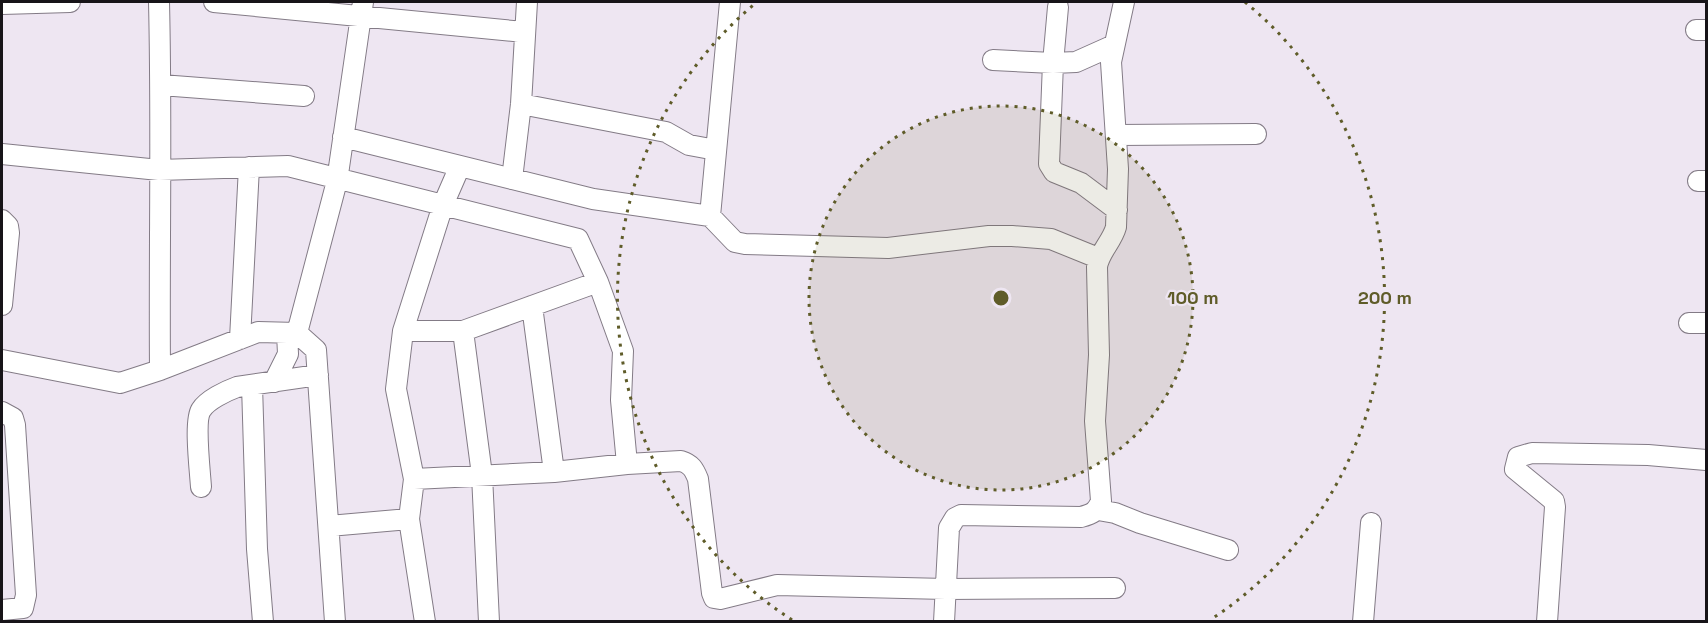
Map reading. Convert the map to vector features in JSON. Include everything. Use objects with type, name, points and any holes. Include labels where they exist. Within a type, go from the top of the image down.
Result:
[{"type":"street","points":[[2,4],[70,2]]},
{"type":"street","points":[[159,2],[160,370]]},
{"type":"street","points":[[214,2],[361,9],[524,32]]},
{"type":"street","points":[[512,179],[521,104],[527,2]]},
{"type":"street","points":[[710,216],[730,2]]},
{"type":"street","points":[[1098,510],[1101,492],[1095,421],[1098,258],[1114,235],[1117,210],[1119,169],[1111,62],[1124,2]]},
{"type":"street","points":[[1058,7],[1049,164],[1054,172],[1087,186],[1117,210]]},
{"type":"street","points":[[274,382],[288,354],[337,178],[361,9]]},
{"type":"street","points":[[993,60],[1076,62],[1114,45]]},
{"type":"street","points":[[161,85],[304,96]]},
{"type":"street","points":[[521,104],[666,132],[689,145],[716,150]]},
{"type":"street","points":[[1117,135],[1257,134]]},
{"type":"street","points":[[343,137],[593,199],[710,216],[735,242],[745,244],[888,248],[989,236],[1012,236],[1051,239],[1098,258]]},
{"type":"street","points":[[2,154],[159,170],[288,166],[578,239],[598,282],[623,351],[621,400],[627,464]]},
{"type":"street","points":[[425,621],[409,519],[414,479],[396,389],[404,331],[443,205],[460,166]]},
{"type":"street","points":[[240,339],[249,167]]},
{"type":"street","points":[[2,220],[8,226],[9,232],[2,305]]},
{"type":"street","points":[[404,331],[463,331],[598,282]]},
{"type":"street","points":[[532,306],[554,472]]},
{"type":"street","points":[[463,331],[482,475],[489,621]]},
{"type":"street","points":[[2,360],[120,383],[258,332],[292,333],[316,350],[335,621]]},
{"type":"street","points":[[201,487],[197,421],[202,408],[227,391],[318,375]]},
{"type":"street","points":[[252,385],[257,549],[263,621]]},
{"type":"street","points":[[2,412],[13,418],[15,425],[26,596],[23,608],[2,610]]},
{"type":"street","points":[[1547,621],[1556,507],[1554,501],[1515,469],[1518,457],[1532,453],[1636,455],[1707,460]]},
{"type":"street","points":[[414,479],[554,472],[627,464],[688,463],[695,470],[698,479],[714,598],[728,598],[777,585],[946,589],[1115,588]]},
{"type":"street","points":[[944,621],[949,528],[955,518],[961,515],[1081,517],[1098,510],[1121,515],[1228,550]]},
{"type":"street","points":[[329,526],[409,519]]},
{"type":"street","points":[[1363,621],[1371,523]]}]
